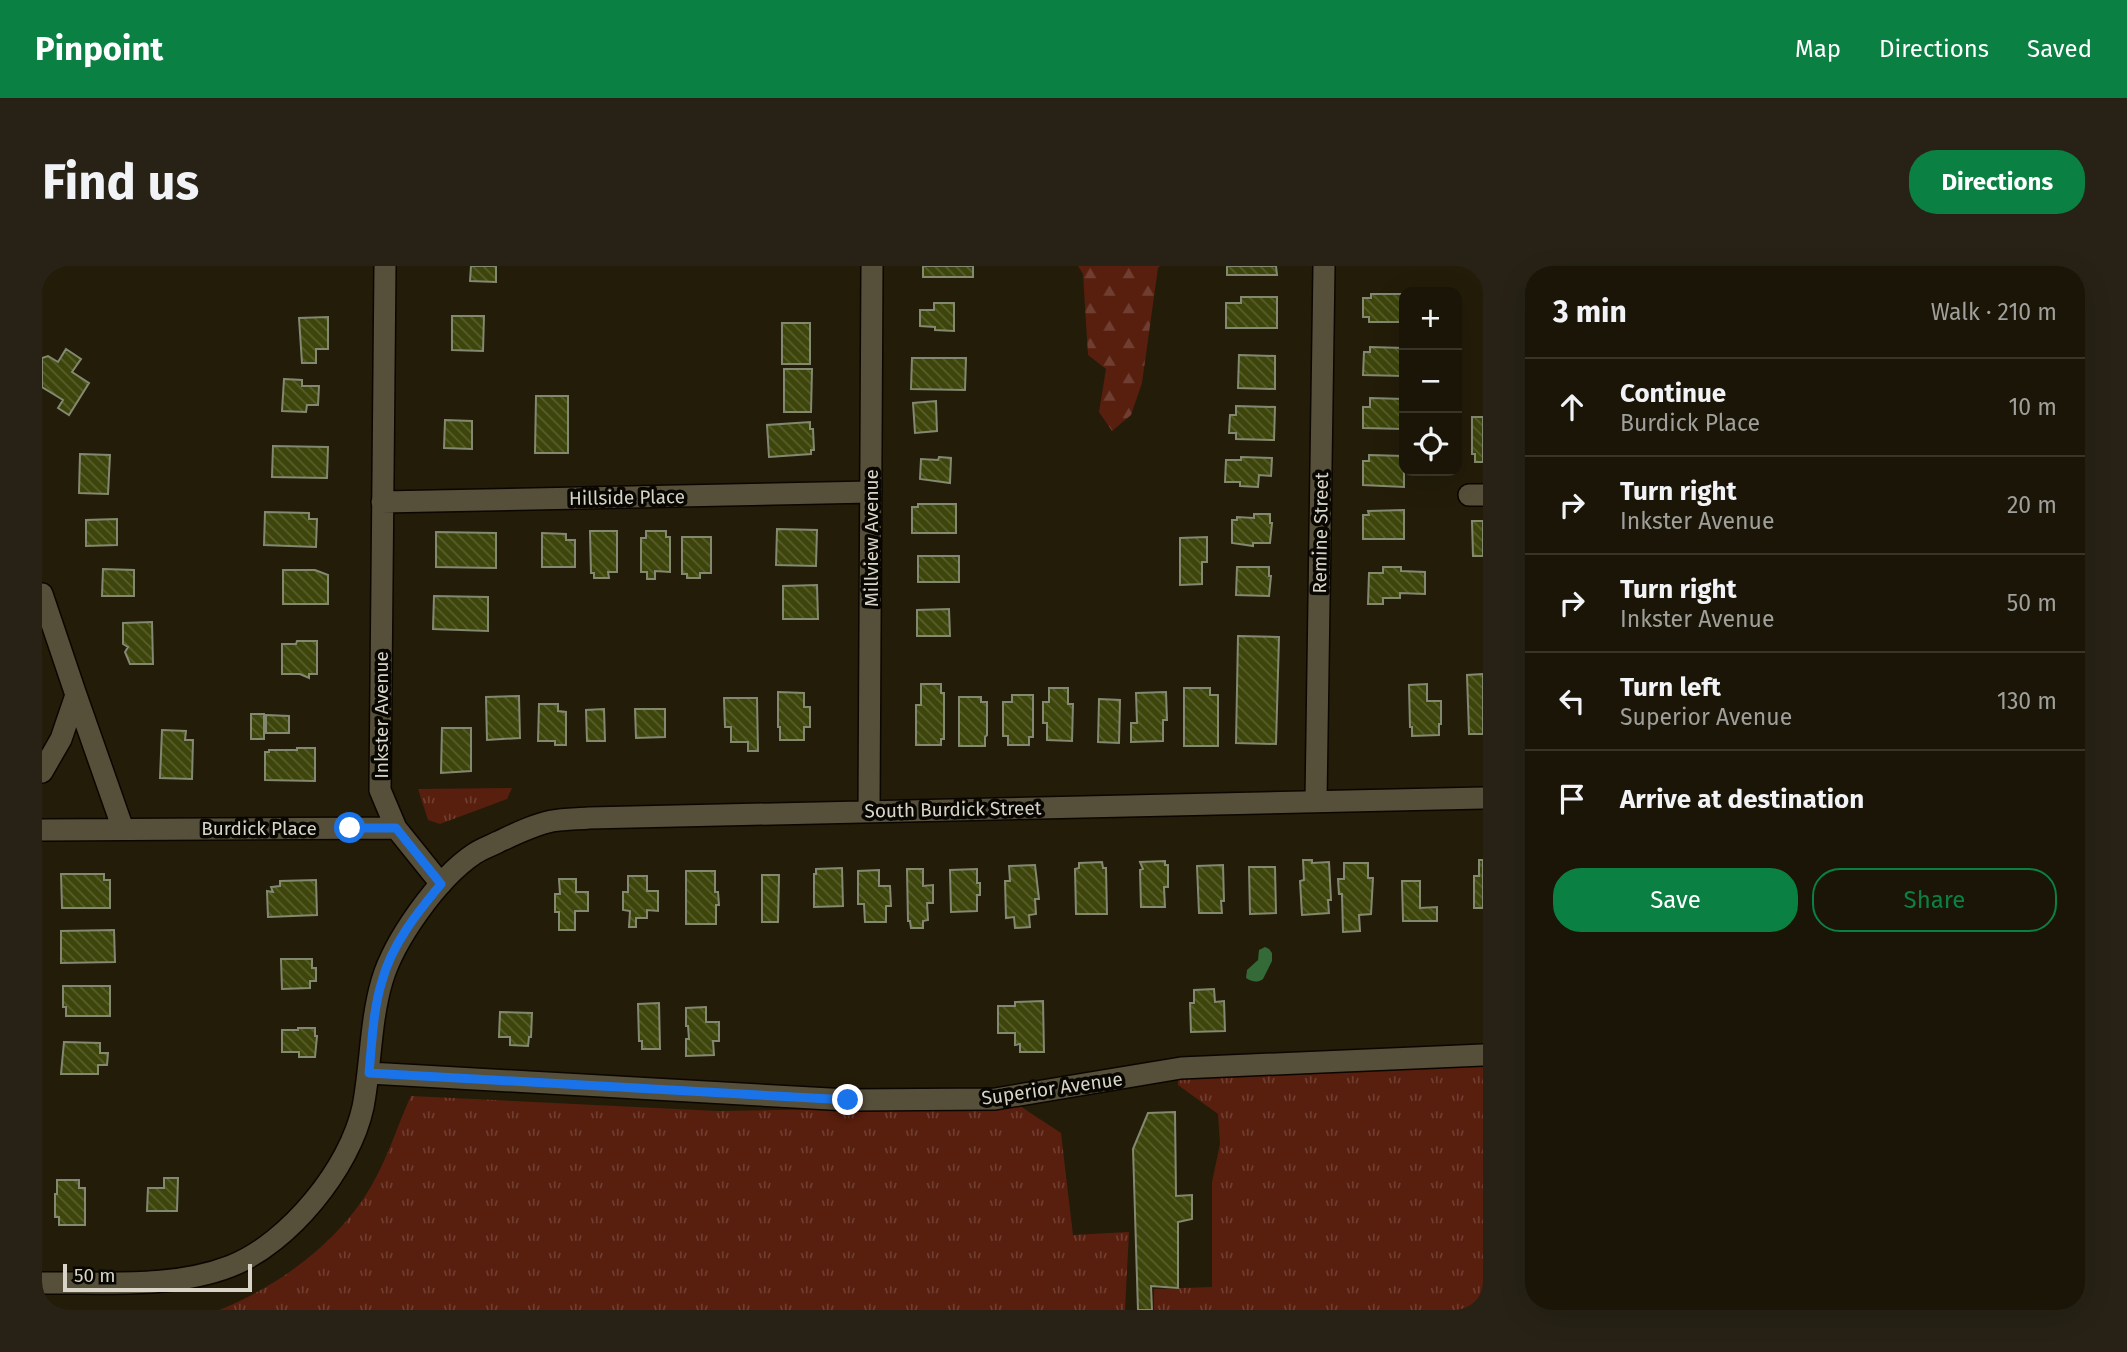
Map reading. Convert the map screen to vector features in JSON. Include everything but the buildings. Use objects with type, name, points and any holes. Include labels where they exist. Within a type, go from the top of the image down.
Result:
[{"type":"street","name":"Inkster Avenue","points":[[385,266],[380,790],[396,828],[441,884]]},
{"type":"street","name":"Millview Avenue","points":[[869,810],[872,266]]},
{"type":"street","name":"Remine Street","points":[[1316,801],[1324,266]]},
{"type":"street","name":"Hillside Place","points":[[382,502],[871,492]]},
{"type":"street","points":[[42,594],[123,829]]},
{"type":"street","points":[[42,772],[61,739],[76,695]]},
{"type":"street","name":"South Burdick Street","points":[[441,884],[474,853],[521,831],[552,821],[869,810],[1483,798]]},
{"type":"street","name":"Burdick Place","points":[[42,830],[396,828]]},
{"type":"street","points":[[42,1283],[154,1282],[191,1277],[234,1265],[261,1250],[286,1229],[318,1195],[338,1166],[352,1138],[362,1111],[376,1006],[390,958],[412,920],[441,884]]},
{"type":"street","name":"Superior Avenue","points":[[369,1073],[848,1100],[995,1099],[1181,1068],[1483,1055]]},
{"type":"green space","points":[[1078,266],[1160,266],[1142,383],[1131,415],[1112,431],[1099,412],[1106,369],[1088,355],[1083,274]]},
{"type":"green space","points":[[512,788],[507,799],[440,824],[428,820],[418,789]]},
{"type":"green space","points":[[1483,1063],[1483,1310],[1154,1310],[1154,1289],[1212,1287],[1212,1182],[1220,1144],[1218,1114],[1178,1085],[1178,1075]]},
{"type":"green space","points":[[411,1096],[718,1111],[1020,1106],[1061,1133],[1073,1235],[1129,1232],[1125,1310],[219,1310],[287,1274],[327,1241],[345,1222],[374,1181]]},
{"type":"shaded area","points":[[1265,947],[1272,953],[1272,961],[1263,979],[1257,981],[1246,978],[1247,970],[1258,960],[1259,950]]},
{"type":"route","points":[[350,828],[396,828],[441,884],[412,920],[390,958],[376,1006],[369,1073],[848,1100]]}]
